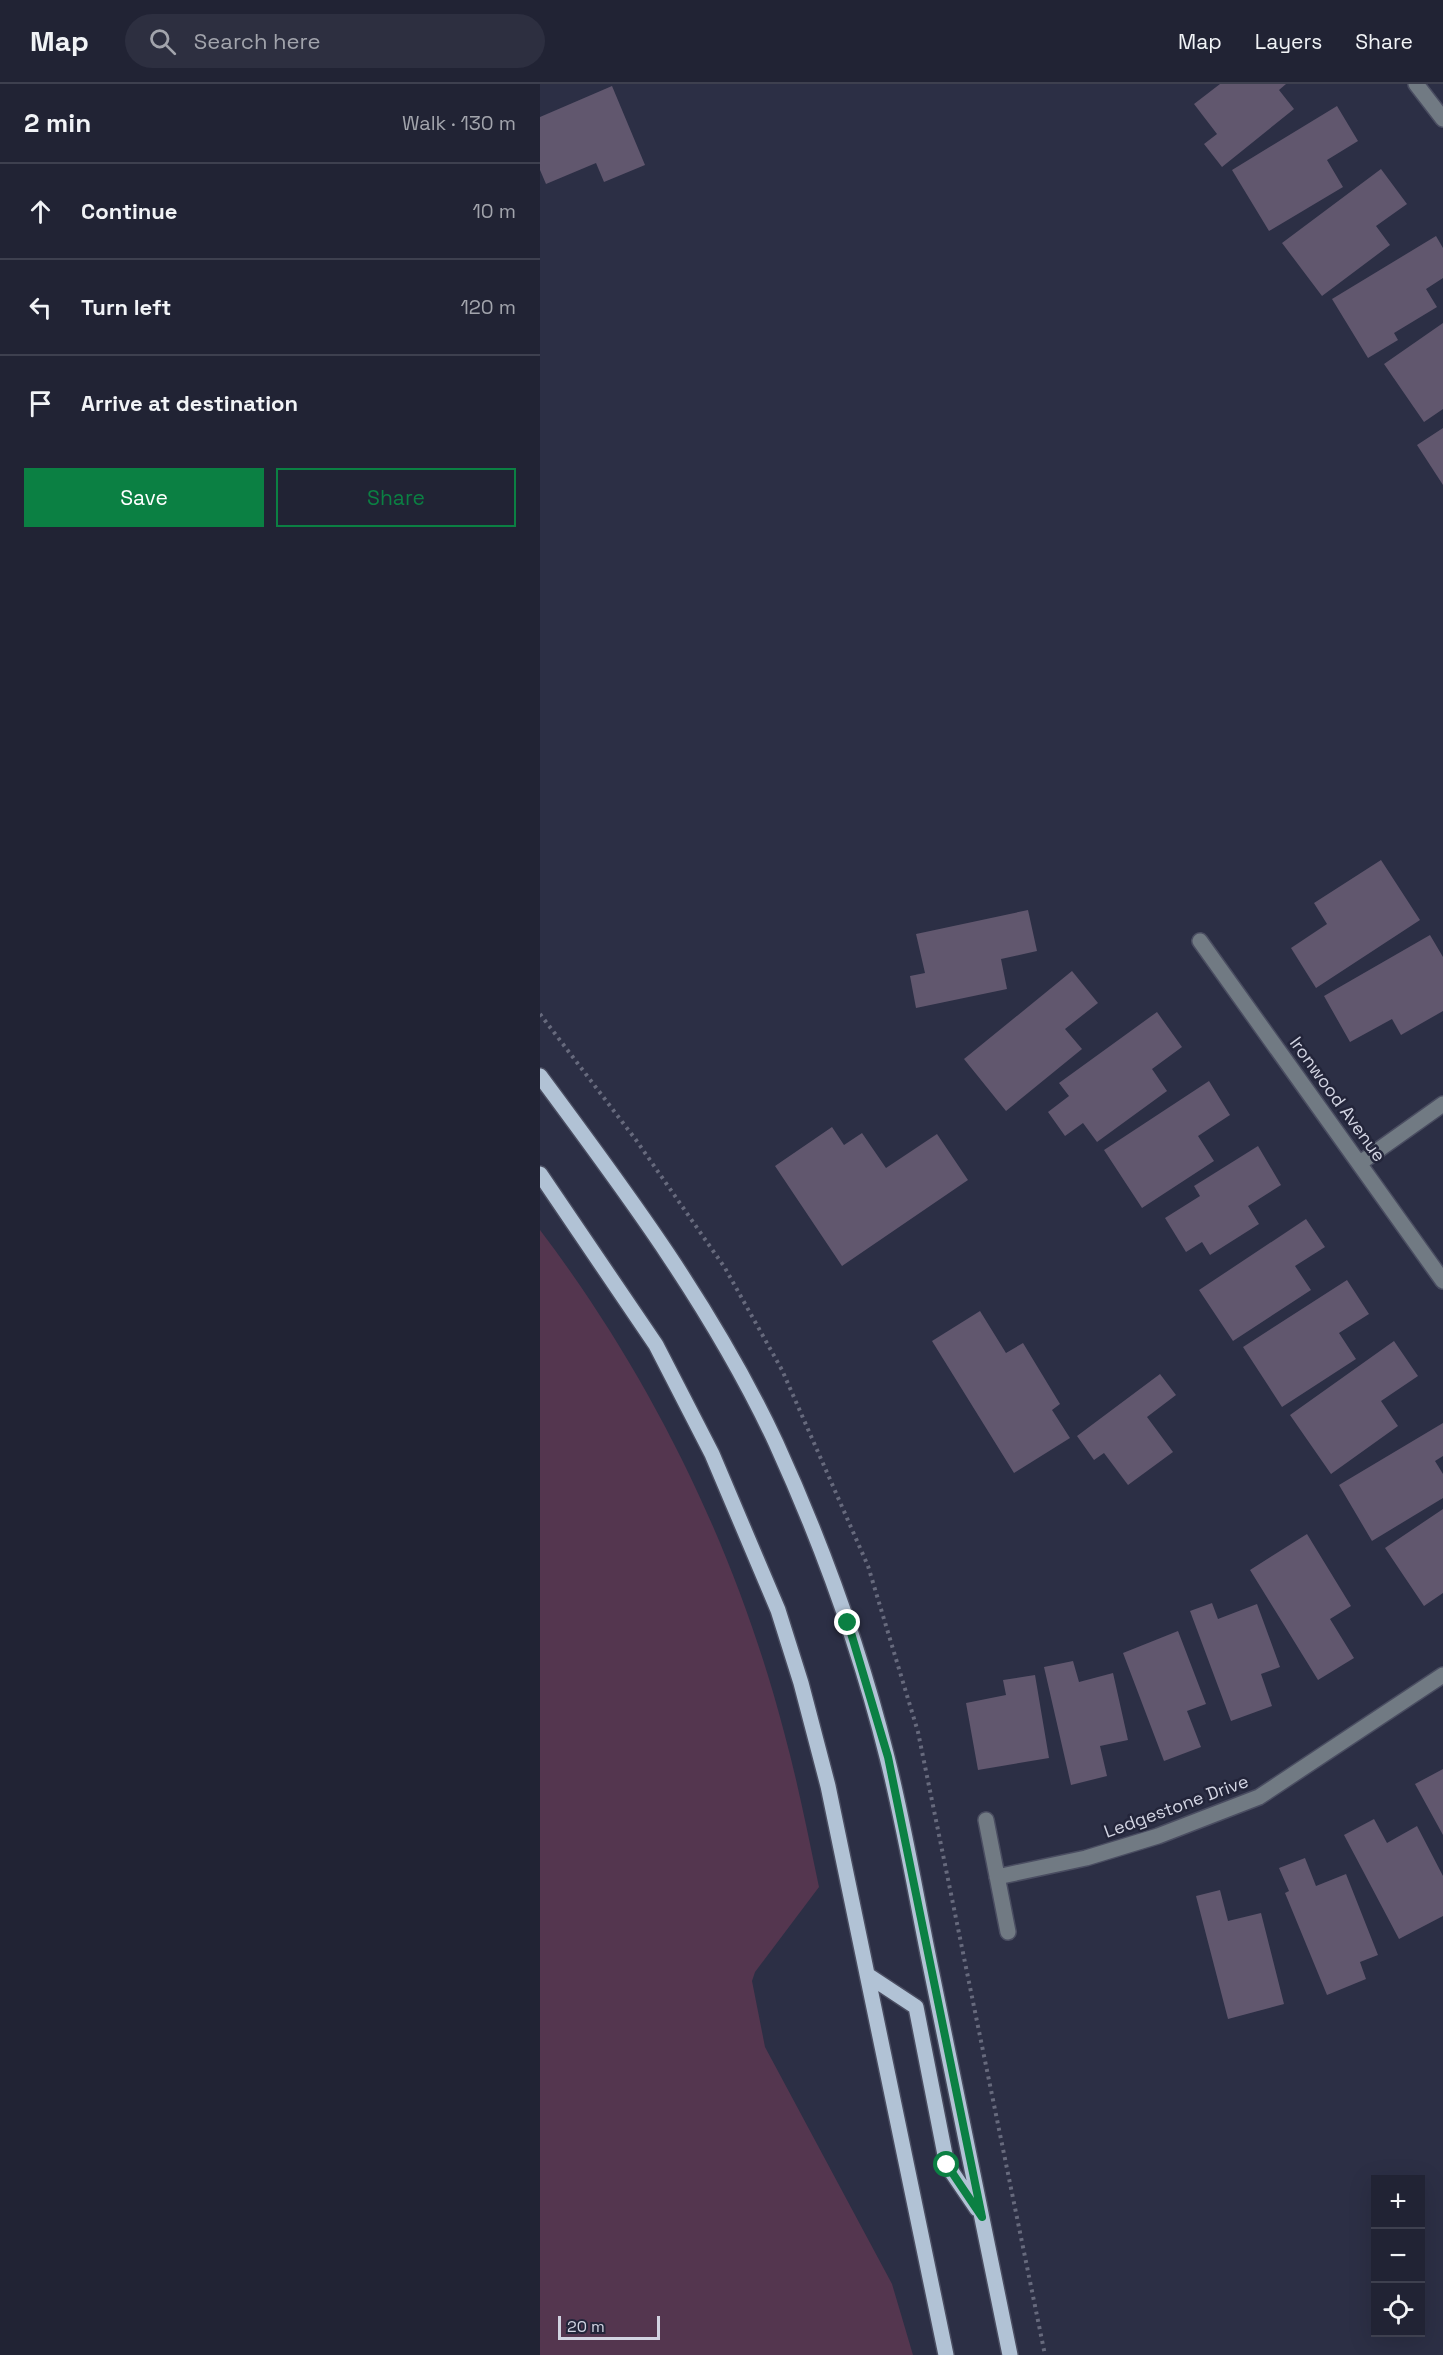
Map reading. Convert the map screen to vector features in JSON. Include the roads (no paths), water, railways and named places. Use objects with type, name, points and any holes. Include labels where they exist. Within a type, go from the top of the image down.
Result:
[{"type":"main road","points":[[540,1076],[686,1279],[736,1364],[775,1442],[818,1542],[848,1623],[888,1757],[1010,2355]]},
{"type":"main road","points":[[540,1174],[656,1345],[712,1454],[778,1610],[801,1683],[828,1786],[946,2355]]},
{"type":"main road","points":[[869,1976],[916,2007],[947,2165],[982,2217]]},
{"type":"street","points":[[1416,84],[1440,110]]},
{"type":"street","name":"Ironwood Avenue","points":[[1200,941],[1443,1281]]},
{"type":"street","points":[[1360,1163],[1443,1104]]},
{"type":"street","name":"Ledgestone Drive","points":[[997,1877],[1086,1858],[1158,1836],[1259,1797],[1443,1676]]},
{"type":"street","points":[[986,1820],[1008,1932]]}]
